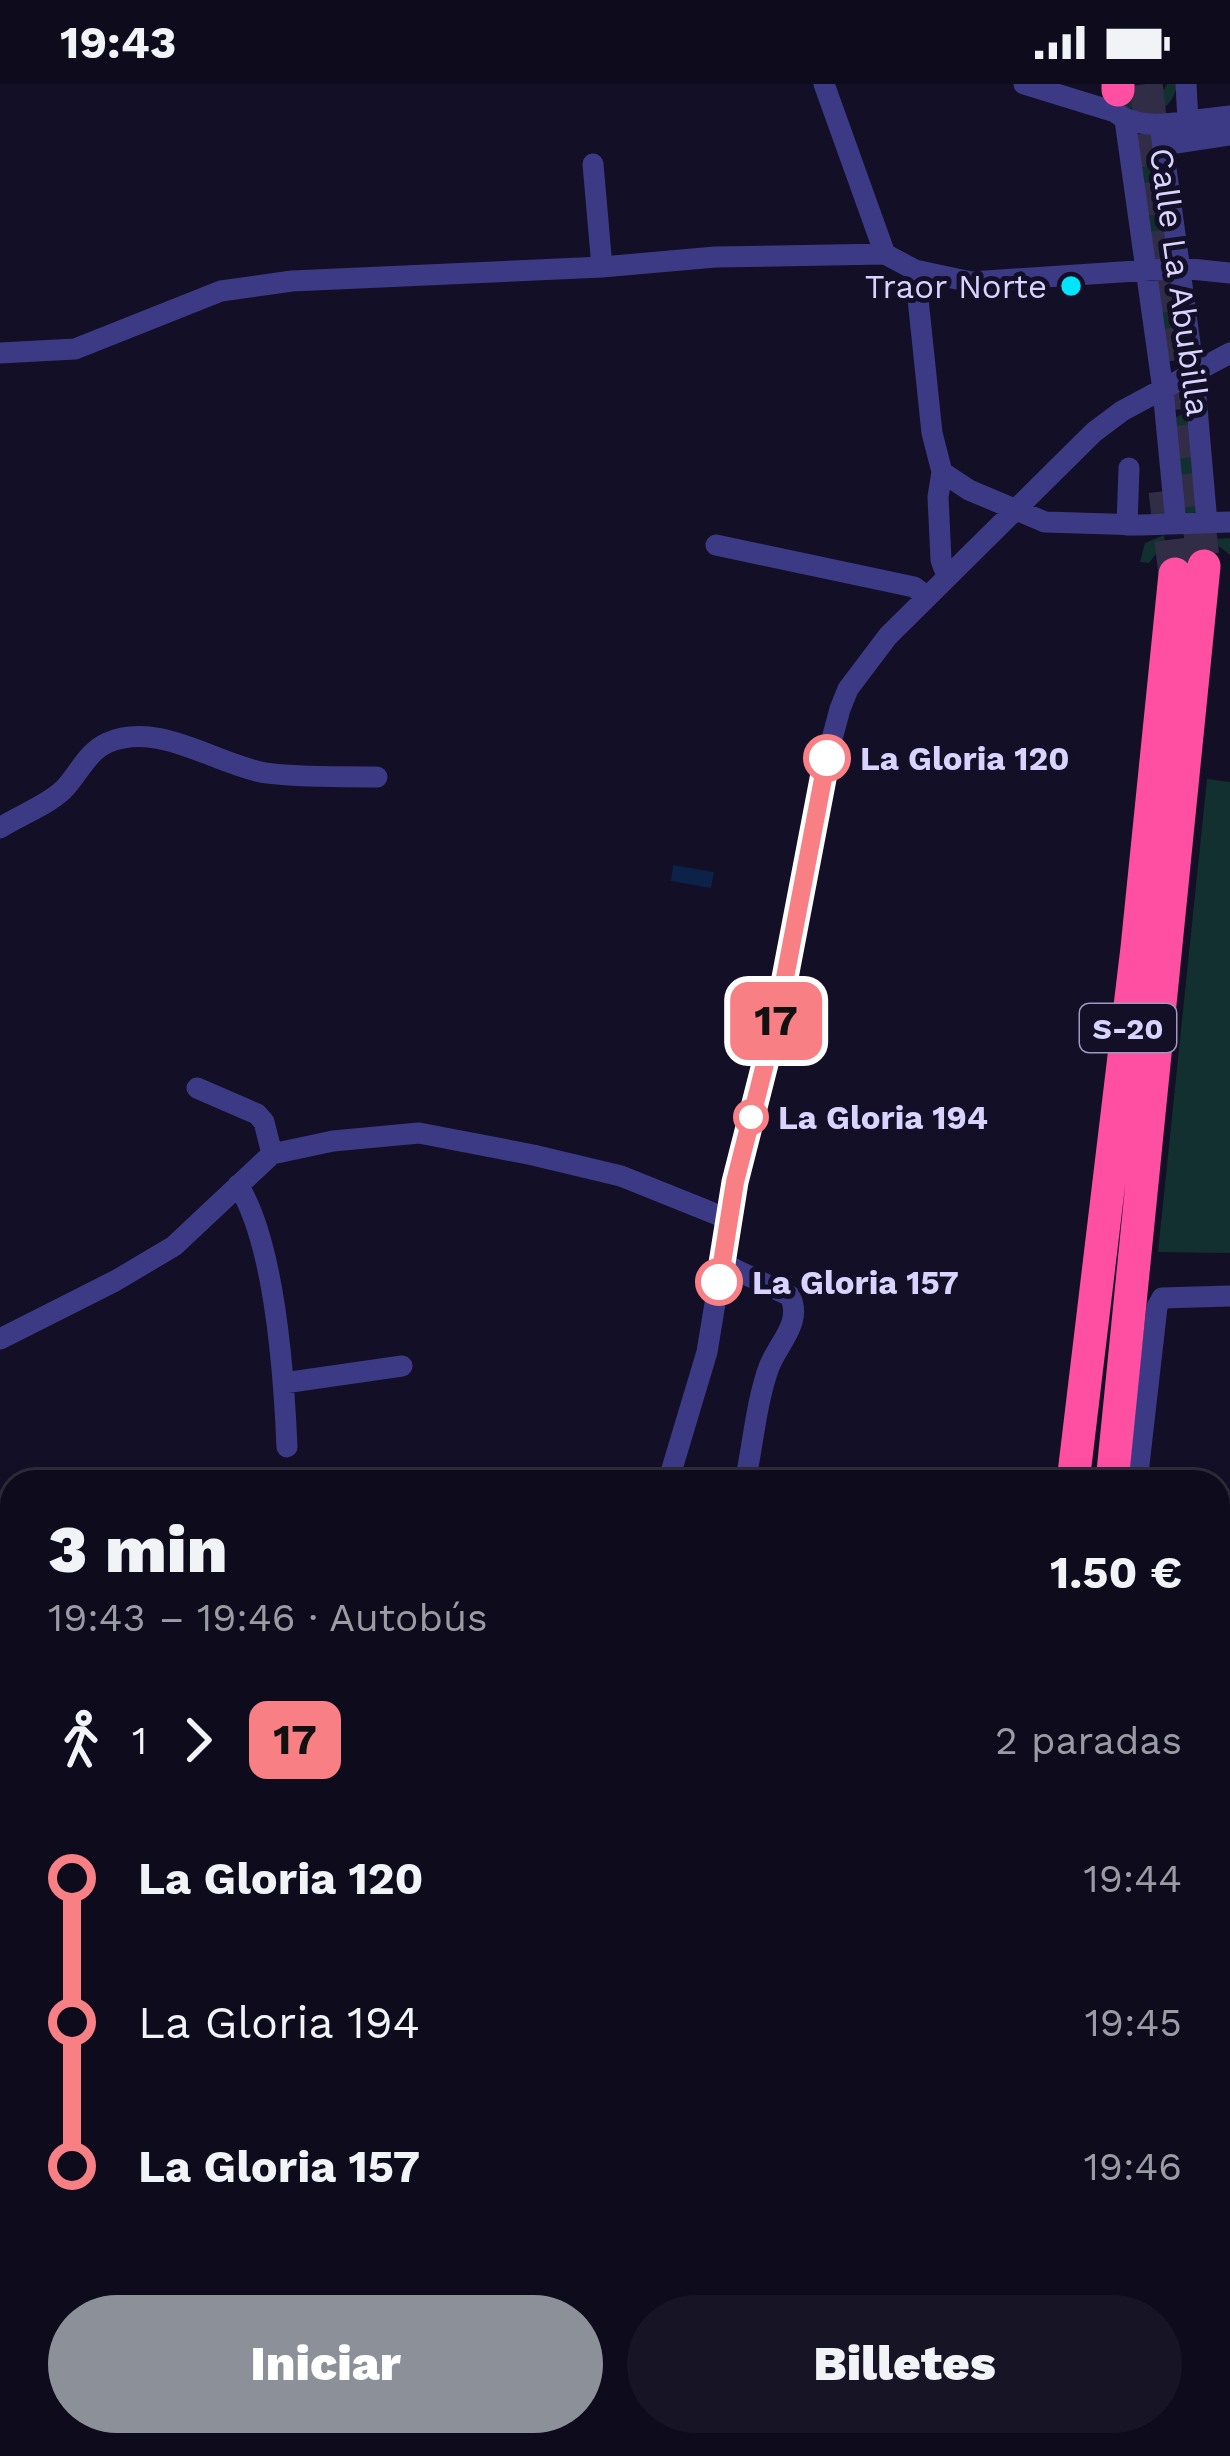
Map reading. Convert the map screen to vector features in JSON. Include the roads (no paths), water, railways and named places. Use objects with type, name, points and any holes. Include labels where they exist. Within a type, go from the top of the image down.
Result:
[{"type":"highway","name":"S-20","points":[[1074,1470],[1137,947],[1190,570],[1113,1470]]},
{"type":"street","points":[[824,84],[885,254]]},
{"type":"street","points":[[1024,84],[1115,112],[1120,98],[1162,135],[1230,135]]},
{"type":"street","points":[[1186,84],[1188,121]]},
{"type":"street","name":"Calle La Abubilla","points":[[1120,98],[1163,390],[1176,524]]},
{"type":"street","points":[[1162,135],[1188,121],[1230,116]]},
{"type":"street","name":"Calle La Abubilla","points":[[1162,135],[1219,522]]},
{"type":"street","points":[[593,164],[602,267]]},
{"type":"street","points":[[0,353],[75,350],[181,304],[241,285],[715,257],[885,254],[915,270],[992,283],[1146,269],[1230,273]]},
{"type":"street","points":[[915,270],[932,433],[942,472],[938,497],[941,560],[947,577]]},
{"type":"street","points":[[672,1470],[707,1352],[728,1219],[779,1009],[826,761],[848,689],[874,652],[926,596],[1094,432],[1122,411],[1230,353]]},
{"type":"street","points":[[1127,525],[1129,469]]},
{"type":"street","points":[[942,472],[968,490],[1045,522],[1219,522]]},
{"type":"street","points":[[716,545],[914,587],[926,596]]},
{"type":"street","points":[[0,828],[62,791],[103,744],[120,740],[161,739],[241,769],[273,774],[377,778]]},
{"type":"street","points":[[197,1088],[257,1114],[272,1154]]},
{"type":"street","points":[[0,1339],[174,1246],[272,1154],[377,1134],[419,1132],[621,1176],[728,1219]]},
{"type":"street","points":[[238,1185],[256,1223],[267,1265],[284,1383],[287,1447]]},
{"type":"street","points":[[722,1263],[790,1296],[794,1304],[794,1321],[770,1366],[748,1470]]},
{"type":"street","points":[[1138,1470],[1157,1307],[1162,1298],[1230,1296]]},
{"type":"street","points":[[284,1383],[401,1366]]},
{"type":"water","points":[[673,865],[714,872],[711,888],[671,881]]},
{"type":"tunnel","points":[[1146,84],[1204,566]]},
{"type":"tunnel","points":[[1165,491],[1175,574]]},
{"type":"place","name":"Traor Norte","points":[[1071,286]]},
{"type":"place","name":"La Gloria 120","points":[[827,758]]},
{"type":"place","name":"La Gloria 194","points":[[751,1117]]},
{"type":"place","name":"La Gloria 157","points":[[719,1282]]}]
